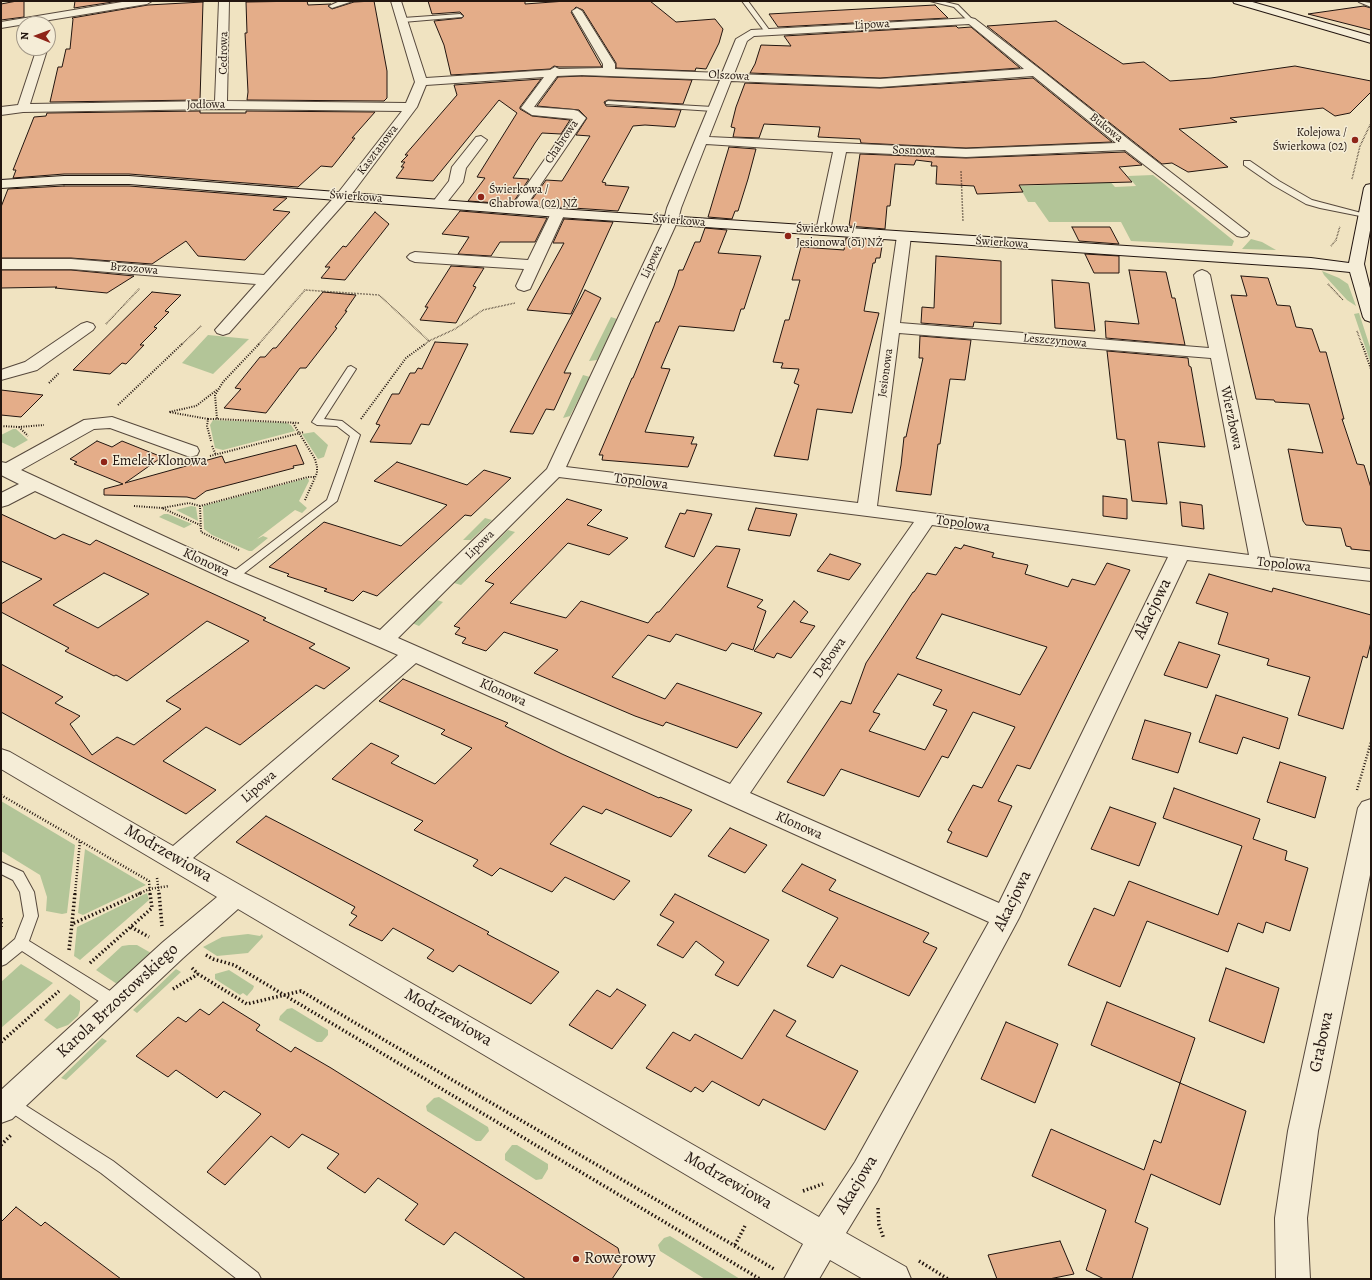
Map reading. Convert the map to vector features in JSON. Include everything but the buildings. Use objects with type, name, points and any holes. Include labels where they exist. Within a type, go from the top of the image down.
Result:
[{"type":"street","points":[[1,25],[52,22],[148,1]]},
{"type":"street","name":"Cedrowa","points":[[222,104],[224,1]]},
{"type":"street","points":[[396,1],[421,82]]},
{"type":"street","points":[[1238,1],[1371,40]]},
{"type":"street","points":[[577,11],[609,64],[609,71]]},
{"type":"street","name":"Lipowa","points":[[383,640],[555,471],[670,220],[742,39],[751,33],[767,31],[971,21]]},
{"type":"street","name":"Bukowa","points":[[971,21],[1037,72],[1128,146],[1242,232]]},
{"type":"street","points":[[23,108],[40,56]]},
{"type":"street","name":"Olszowa","points":[[421,82],[555,71],[609,71],[880,83],[1037,72]]},
{"type":"street","name":"Chabrowa","points":[[517,209],[580,118],[574,114],[532,111],[527,108],[555,71]]},
{"type":"street","name":"Kasztanowa","points":[[223,330],[343,196],[411,107],[421,82]]},
{"type":"street","name":"Jodłowa","points":[[1,111],[23,108],[222,104],[411,107]]},
{"type":"street","points":[[439,203],[456,182],[459,167],[481,140]]},
{"type":"street","name":"Sosnowa","points":[[701,140],[840,148],[960,152],[1128,146]]},
{"type":"street","points":[[823,231],[840,148]]},
{"type":"street","name":"Świerkowa","points":[[1,184],[64,180],[129,180],[558,213],[1312,263],[1356,268]]},
{"type":"street","points":[[1371,188],[1356,268],[1371,317]]},
{"type":"street","points":[[524,286],[558,213]]},
{"type":"street","name":"Jesionowa","points":[[867,510],[904,236]]},
{"type":"street","points":[[415,257],[533,265]]},
{"type":"street","name":"Brzozowa","points":[[1,264],[71,264],[267,280]]},
{"type":"street","name":"Wierzbowa","points":[[1202,275],[1261,562]]},
{"type":"street","points":[[1,375],[31,366],[95,327]]},
{"type":"street","name":"Leszczynowa","points":[[892,328],[1218,354]]},
{"type":"street","points":[[4,470],[90,424],[112,422],[190,450]]},
{"type":"street","name":"Klonowa","points":[[4,470],[234,576],[414,653],[1006,918]]},
{"type":"street","name":"Topolowa","points":[[555,471],[867,510],[1180,553],[1371,575]]},
{"type":"street","points":[[1,501],[35,483]]},
{"type":"street","name":"Dębowa","points":[[734,797],[922,526],[925,519]]},
{"type":"street","name":"Akacjowa","points":[[790,1275],[824,1238],[866,1172],[1006,918],[1180,553]]},
{"type":"street","name":"Lipowa","points":[[184,863],[414,653]]},
{"type":"street","name":"Modrzewiowa","points":[[1,758],[184,863],[894,1279]]},
{"type":"street","name":"Grabowa","points":[[1293,1279],[1291,1218],[1303,1130],[1371,808]]},
{"type":"street","name":"Karola Brzostowskiego","points":[[5,1105],[117,1004],[179,945],[237,895]]},
{"type":"lane","points":[[332,6],[350,1]]},
{"type":"lane","points":[[745,1],[767,31]]},
{"type":"lane","points":[[933,1],[956,6],[971,21]]},
{"type":"lane","points":[[1361,1],[1371,4]]},
{"type":"lane","points":[[403,20],[460,16]]},
{"type":"lane","points":[[608,103],[713,110]]},
{"type":"lane","points":[[1248,163],[1281,186],[1309,202],[1320,206],[1365,215]]},
{"type":"lane","points":[[234,576],[332,501],[355,435],[339,423],[317,422],[351,369]]},
{"type":"lane","points":[[1,867],[18,876],[27,892],[31,916],[21,943],[1,960]]},
{"type":"lane","points":[[21,943],[117,1004]]},
{"type":"lane","points":[[5,1105],[107,1167],[252,1279]]},
{"type":"path","points":[[960,152],[964,240]]},
{"type":"path","points":[[95,327],[141,287]]},
{"type":"path","points":[[217,419],[215,395],[223,382],[255,349],[305,290],[379,295],[429,341]]},
{"type":"path","points":[[353,433],[359,420],[406,358],[429,341],[455,329],[483,310],[516,303]]},
{"type":"path","points":[[118,405],[205,322]]},
{"type":"path","points":[[49,383],[60,372]]},
{"type":"path","points":[[219,389],[212,392],[196,406],[169,412],[208,419],[304,423]]},
{"type":"path","points":[[208,419],[207,426],[216,455]]},
{"type":"path","points":[[293,422],[315,459],[317,467],[315,477],[304,499],[307,503]]},
{"type":"path","points":[[1,426],[19,427]]},
{"type":"path","points":[[200,524],[162,508],[189,503],[200,506],[308,477],[315,477]]},
{"type":"path","points":[[200,506],[200,532],[259,557]]},
{"type":"path","points":[[1,795],[148,881],[152,908]]},
{"type":"path","points":[[55,965],[69,954],[80,841]]},
{"type":"path","points":[[72,924],[149,889],[175,885],[184,863]]},
{"type":"path","points":[[151,875],[158,879],[160,925],[179,945],[198,974],[247,1004],[301,990],[790,1275]]},
{"type":"path","points":[[1,918],[1,926]]},
{"type":"path","points":[[131,927],[212,959],[234,965],[760,1279]]},
{"type":"path","points":[[914,1258],[948,1279]]},
{"type":"green space","points":[[1153,175],[1234,241],[1232,246],[1131,241],[1121,222],[1049,222],[1035,202],[1028,202],[1019,186],[1068,184],[1106,177],[1115,187],[1136,186],[1128,176]]},
{"type":"green space","points":[[1251,239],[1262,242],[1276,250],[1242,249]]},
{"type":"green space","points":[[1322,271],[1339,278],[1348,284],[1356,306],[1347,300]]},
{"type":"green space","points":[[1359,313],[1371,350],[1371,364],[1354,314]]},
{"type":"green space","points":[[611,317],[617,319],[597,360],[589,361]]},
{"type":"green space","points":[[208,335],[249,339],[213,374],[182,363]]},
{"type":"green space","points":[[583,375],[590,377],[570,416],[563,418]]},
{"type":"green space","points":[[213,420],[286,423],[291,425],[295,431],[223,450],[215,448],[210,425]]},
{"type":"green space","points":[[16,429],[28,440],[14,448],[1,442],[1,435]]},
{"type":"green space","points":[[314,432],[328,445],[324,457],[318,459],[302,434]]},
{"type":"green space","points":[[308,478],[309,481],[299,501],[307,508],[302,513],[295,510],[257,539],[263,536],[268,538],[252,551],[212,535],[204,529],[203,506]]},
{"type":"green space","points":[[191,506],[196,507],[198,521],[176,510]]},
{"type":"green space","points":[[164,514],[168,514],[192,524],[184,528],[159,517]]},
{"type":"green space","points":[[485,518],[492,520],[471,540],[463,540]]},
{"type":"green space","points":[[508,530],[515,532],[461,585],[454,583]]},
{"type":"green space","points":[[437,600],[443,602],[419,626],[412,623]]},
{"type":"green space","points":[[1,801],[75,845],[67,913],[62,914],[46,911],[47,897],[40,875],[1,851]]},
{"type":"green space","points":[[85,849],[146,885],[83,915],[78,913]]},
{"type":"green space","points":[[147,893],[149,900],[80,960],[74,956],[77,927]]},
{"type":"green space","points":[[248,934],[260,936],[262,934],[263,937],[248,953],[217,956],[203,947],[222,937]]},
{"type":"green space","points":[[137,945],[151,953],[117,984],[96,970],[122,946]]},
{"type":"green space","points":[[21,964],[53,983],[1,1028],[1,982]]},
{"type":"green space","points":[[176,969],[181,972],[137,1013],[133,1010]]},
{"type":"green space","points":[[229,970],[254,986],[247,996],[243,993],[240,995],[215,979],[215,974]]},
{"type":"green space","points":[[70,994],[80,1001],[78,1016],[68,1025],[57,1029],[44,1020]]},
{"type":"green space","points":[[292,1008],[328,1030],[328,1035],[322,1042],[317,1042],[279,1020],[280,1016],[287,1009]]},
{"type":"green space","points":[[102,1038],[107,1041],[66,1080],[61,1078]]},
{"type":"green space","points":[[439,1097],[488,1127],[489,1131],[481,1141],[476,1141],[427,1111],[426,1106],[434,1098]]},
{"type":"green space","points":[[512,1145],[517,1145],[548,1164],[548,1169],[542,1179],[536,1180],[505,1160],[505,1154]]},
{"type":"green space","points":[[670,1236],[740,1279],[705,1279],[660,1251],[658,1245],[664,1238]]},
{"type":"place","name":"Kolejowa / Świerkowa (02)","points":[[1355,140]]},
{"type":"place","name":"Świerkowa / Chabrowa (02) NŻ","points":[[481,197]]},
{"type":"place","name":"Świerkowa / Jesionowa (01) NŻ","points":[[788,236]]},
{"type":"place","name":"Emelek Klonowa","points":[[104,462]]},
{"type":"place","name":"Rowerowy","points":[[576,1259]]}]
